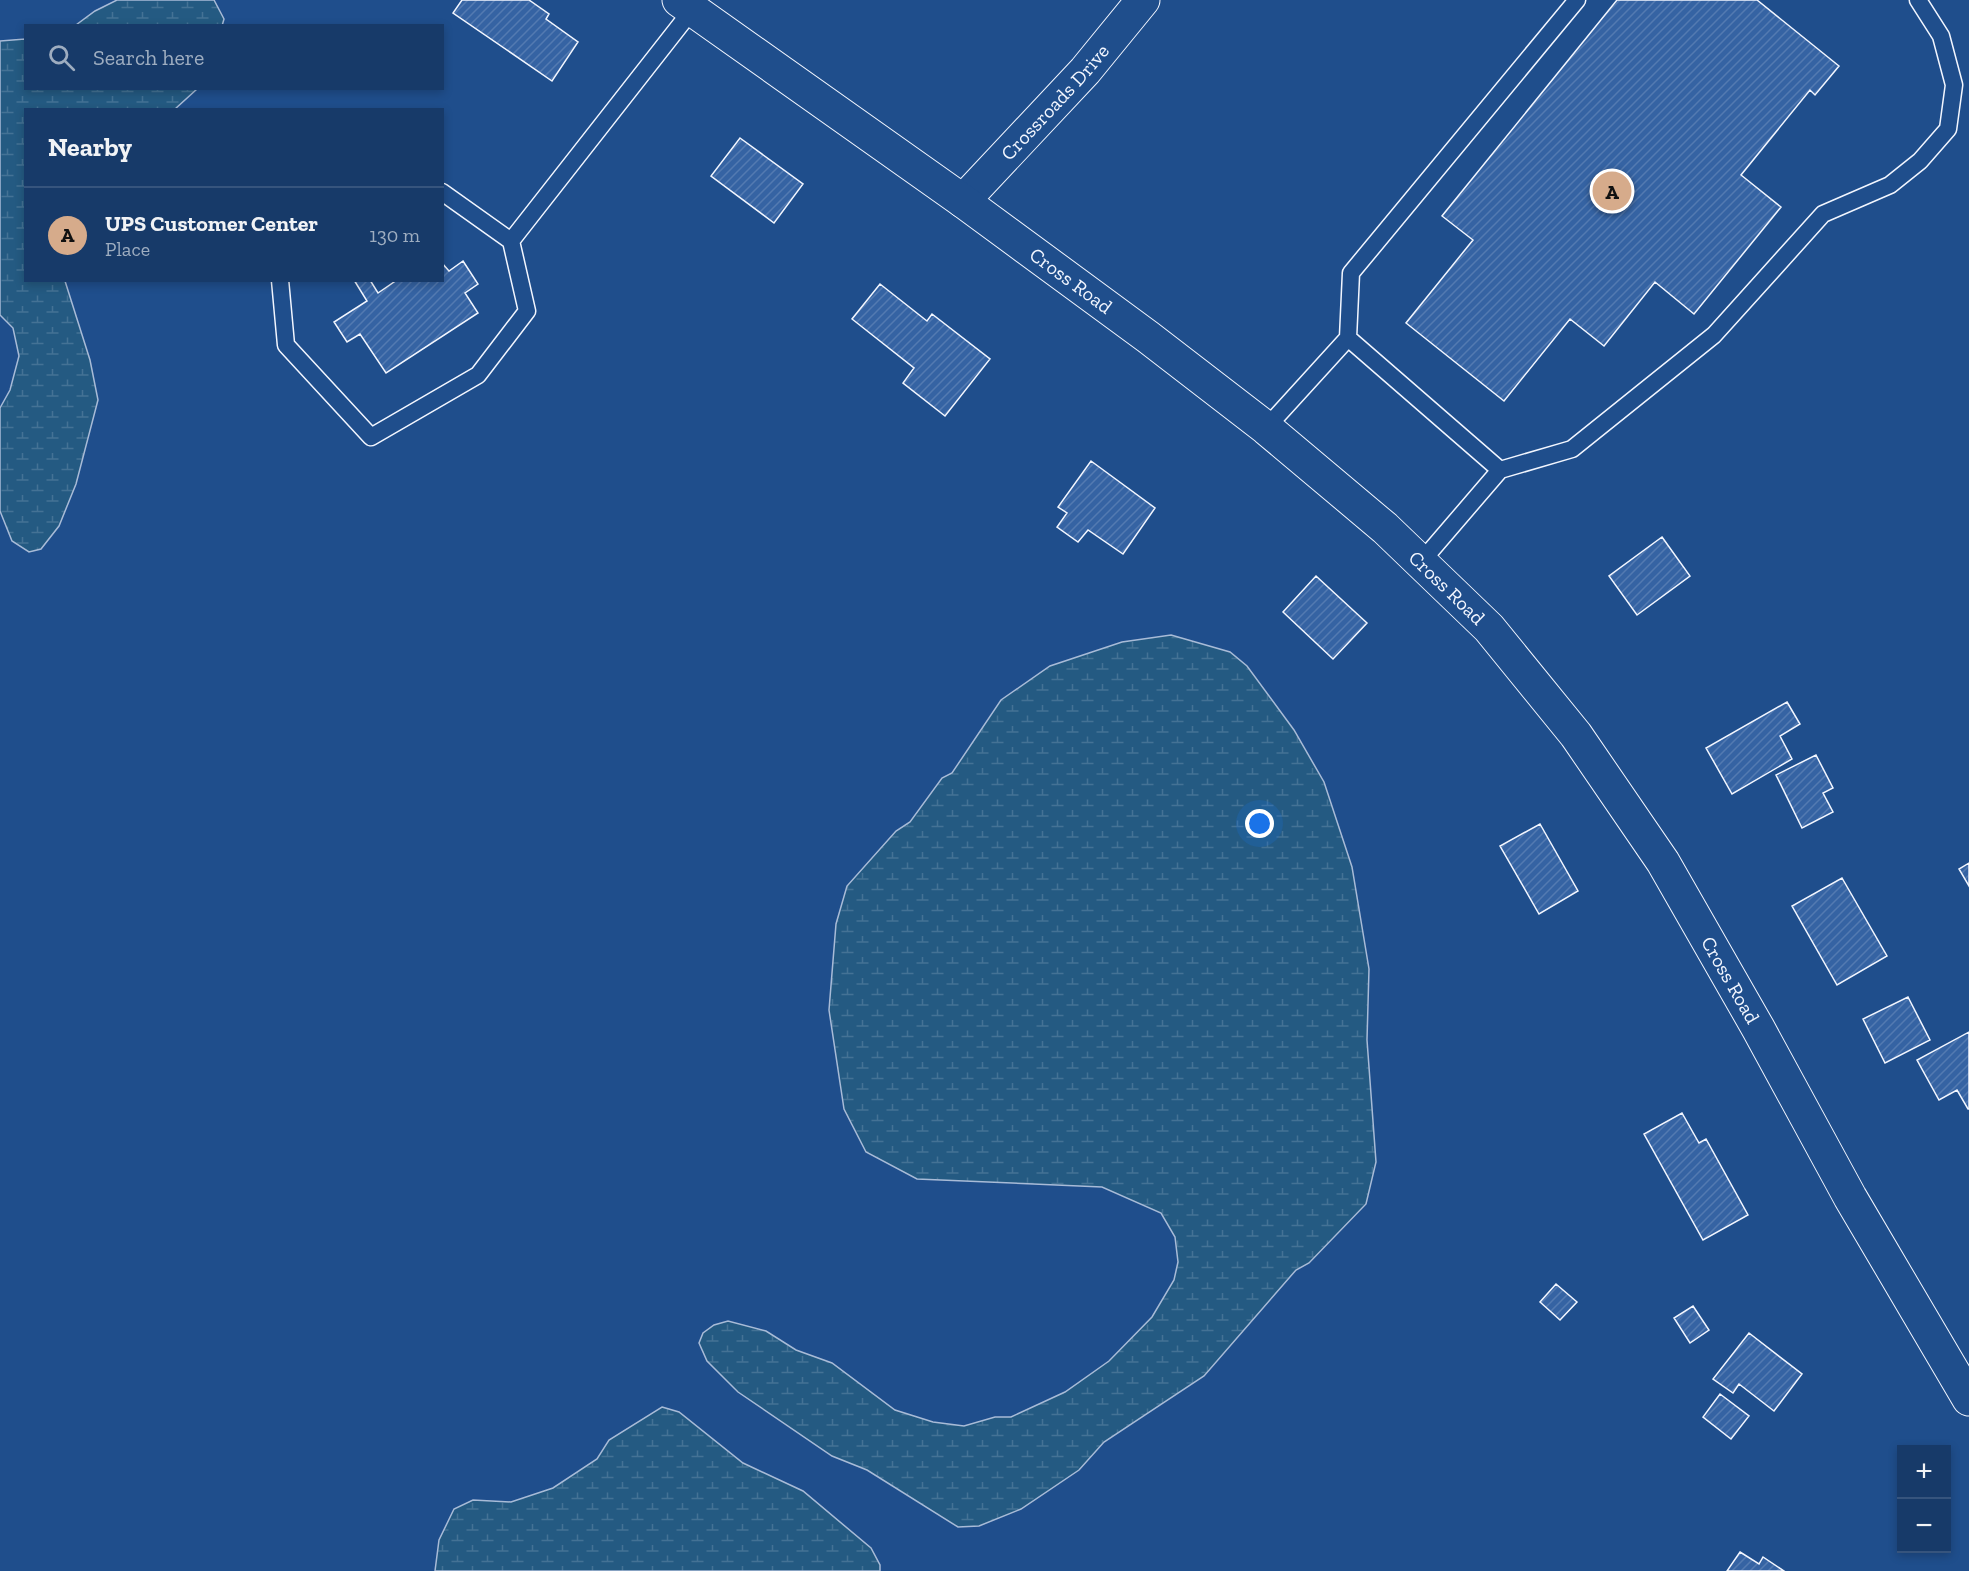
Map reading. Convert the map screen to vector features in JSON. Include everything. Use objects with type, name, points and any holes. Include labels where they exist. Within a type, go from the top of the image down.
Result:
[{"type":"street","name":"Crossroads Drive","points":[[963,201],[1085,71],[1143,0]]},
{"type":"street","name":"Cross Road","points":[[685,5],[963,201],[1148,337],[1266,428],[1385,528],[1489,628],[1576,735],[1663,862],[1851,1197],[1969,1399]]},
{"type":"lane","points":[[1266,428],[1348,338],[1351,273],[1577,0]]},
{"type":"lane","points":[[1421,562],[1500,470],[1572,449],[1714,335],[1823,214],[1890,185],[1920,161],[1948,129],[1954,85],[1941,36],[1918,0]]},
{"type":"lane","points":[[511,241],[685,5]]},
{"type":"lane","points":[[280,282],[286,345],[371,437],[478,375],[527,311],[511,241],[444,193]]},
{"type":"lane","points":[[1348,338],[1500,470]]},
{"type":"green space","points":[[117,0],[214,0],[224,19],[223,24],[77,24],[95,11]]},
{"type":"green space","points":[[24,39],[24,90],[196,90],[176,108],[24,108],[24,282],[65,282],[90,360],[98,400],[76,484],[59,526],[41,549],[29,552],[12,541],[0,511],[0,408],[10,390],[19,356],[13,328],[0,315],[0,41]]},
{"type":"green space","points":[[1171,635],[1230,652],[1247,666],[1294,730],[1324,782],[1352,867],[1369,969],[1367,1040],[1376,1162],[1366,1204],[1309,1263],[1296,1270],[1204,1376],[1104,1442],[1079,1470],[1021,1509],[979,1526],[958,1527],[867,1470],[832,1456],[738,1392],[707,1361],[699,1343],[703,1333],[714,1325],[728,1321],[766,1331],[796,1350],[832,1363],[895,1410],[933,1422],[964,1426],[995,1417],[1011,1417],[1065,1392],[1109,1361],[1152,1317],[1174,1280],[1178,1262],[1175,1237],[1161,1213],[1102,1187],[917,1179],[866,1152],[844,1109],[829,1010],[836,924],[847,886],[896,831],[910,822],[942,778],[952,773],[1001,700],[1050,666],[1122,642]]},
{"type":"green space","points":[[662,1407],[679,1412],[743,1463],[803,1491],[871,1548],[880,1565],[880,1571],[435,1571],[439,1540],[454,1509],[473,1500],[511,1502],[553,1488],[597,1459],[609,1440]]},
{"type":"building","points":[[462,0],[529,0],[549,14],[546,19],[578,42],[552,81],[453,13]]},
{"type":"building","points":[[1617,0],[1757,0],[1839,66],[1815,95],[1810,90],[1741,175],[1781,207],[1694,314],[1655,282],[1604,346],[1570,319],[1504,401],[1406,323],[1473,240],[1442,216]]},
{"type":"building","points":[[740,138],[803,184],[774,223],[711,176]]},
{"type":"building","points":[[463,261],[478,284],[465,293],[478,313],[386,373],[360,334],[347,342],[334,322],[367,301],[355,282],[371,282],[378,293],[394,282],[444,282],[444,265],[449,271]]},
{"type":"building","points":[[880,284],[927,321],[932,314],[990,359],[945,416],[903,383],[914,368],[852,319]]},
{"type":"building","points":[[1091,461],[1155,508],[1123,554],[1088,530],[1078,542],[1057,527],[1067,513],[1058,507]]},
{"type":"building","points":[[1662,537],[1690,576],[1637,615],[1609,576]]},
{"type":"building","points":[[1316,576],[1367,623],[1333,659],[1283,612]]},
{"type":"building","points":[[1787,702],[1800,724],[1780,736],[1792,759],[1732,794],[1706,748]]},
{"type":"building","points":[[1816,755],[1833,788],[1823,793],[1833,812],[1802,828],[1776,775]]},
{"type":"building","points":[[1540,824],[1578,891],[1539,914],[1500,846]]},
{"type":"building","points":[[1969,863],[1969,886],[1959,869]]},
{"type":"building","points":[[1842,878],[1887,956],[1837,985],[1792,906]]},
{"type":"building","points":[[1908,997],[1930,1040],[1885,1063],[1863,1019]]},
{"type":"building","points":[[1969,1032],[1968,1109],[1957,1090],[1939,1100],[1917,1060]]},
{"type":"building","points":[[1682,1113],[1699,1143],[1706,1139],[1748,1215],[1703,1240],[1644,1134]]},
{"type":"building","points":[[1556,1284],[1577,1302],[1560,1320],[1540,1302]]},
{"type":"building","points":[[1693,1306],[1709,1330],[1690,1343],[1674,1318]]},
{"type":"building","points":[[1749,1333],[1802,1374],[1774,1411],[1739,1384],[1733,1393],[1713,1379]]},
{"type":"building","points":[[1720,1394],[1749,1416],[1731,1439],[1703,1417]]},
{"type":"building","points":[[1740,1552],[1759,1564],[1763,1557],[1784,1571],[1727,1571]]},
{"type":"place","name":"UPS Customer Center","points":[[1612,191]]}]
